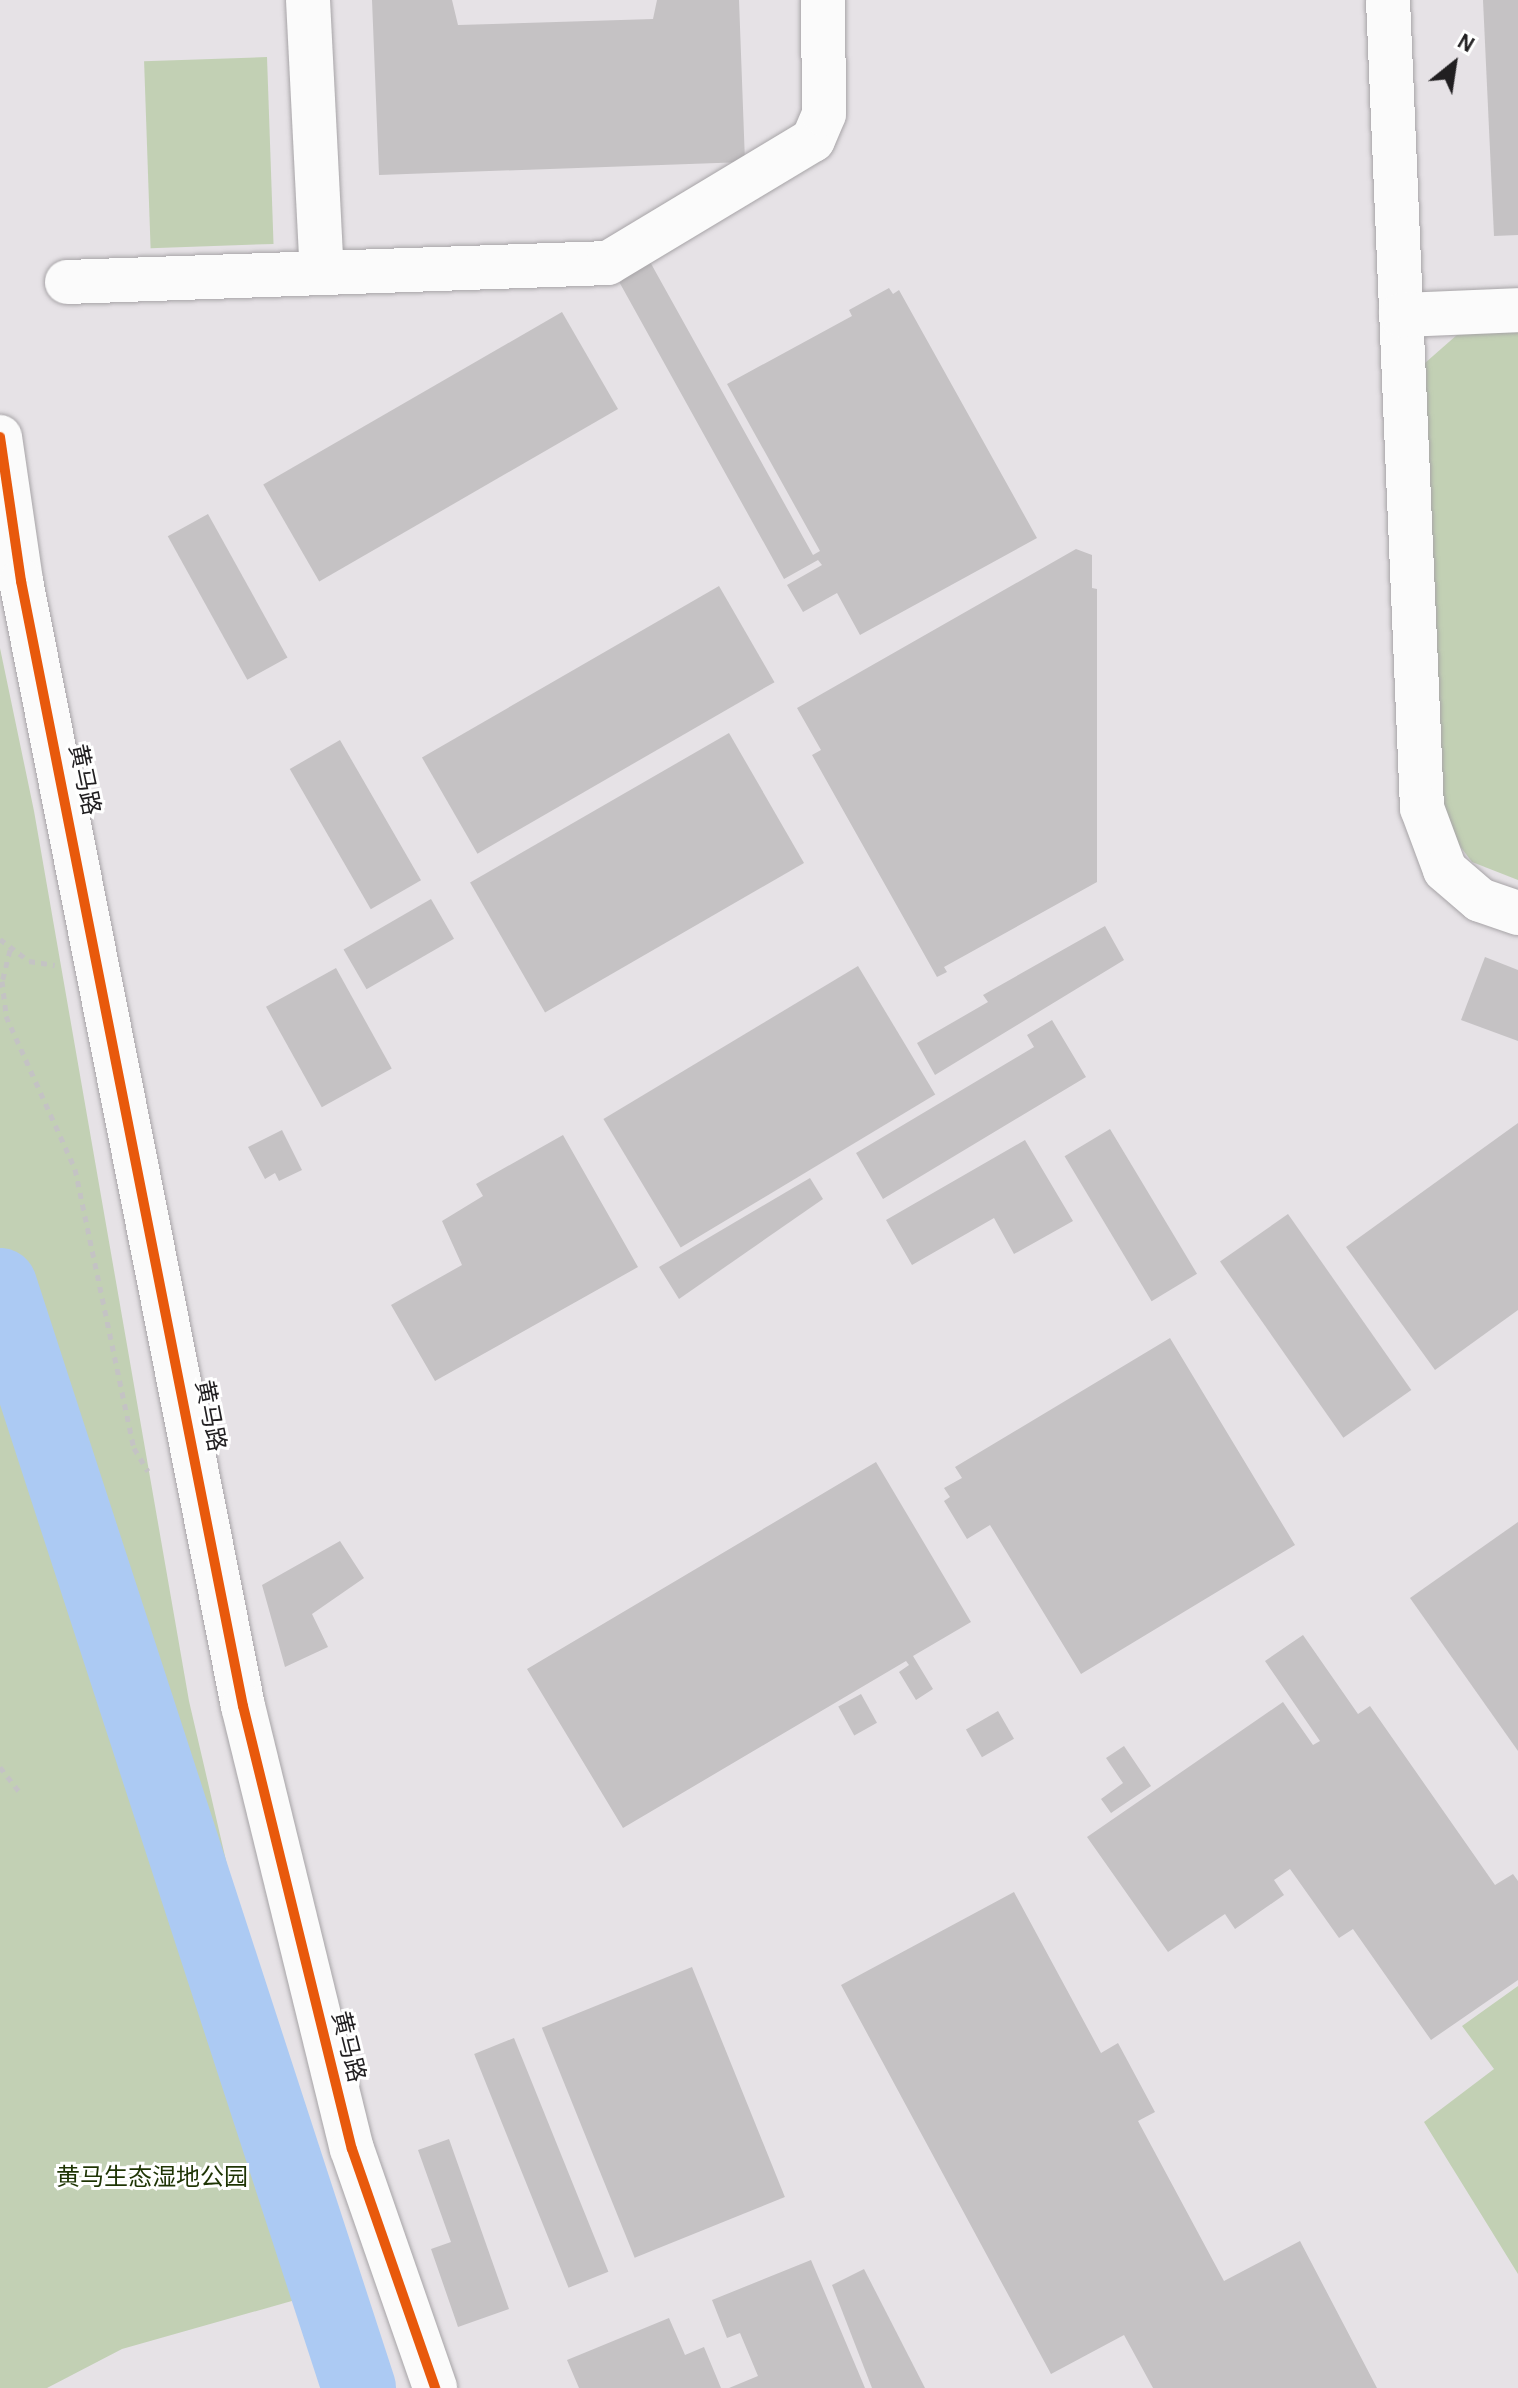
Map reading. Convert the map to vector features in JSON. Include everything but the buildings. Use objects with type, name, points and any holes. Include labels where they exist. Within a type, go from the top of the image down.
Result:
[{"type":"street","points":[[308,0],[322,273]]},
{"type":"street","points":[[67,282],[608,263],[813,140],[824,114],[823,0]]},
{"type":"street","points":[[1388,0],[1426,829],[1445,870],[1461,886],[1518,913]]},
{"type":"street","points":[[1401,315],[1518,310]]},
{"type":"street","name":"黄马路","points":[[0,437],[21,581],[101,961],[246,1722],[352,2149],[435,2388]]},
{"type":"path","points":[[0,939],[10,950],[29,961],[62,966],[101,961]]},
{"type":"path","points":[[10,950],[2,981],[6,1016],[75,1169],[134,1448],[148,1471]]},
{"type":"path","points":[[0,1767],[19,1791]]},
{"type":"green space","points":[[267,57],[274,244],[151,248],[144,61]]},
{"type":"green space","points":[[1518,330],[1518,880],[1472,862],[1440,820],[1425,363],[1458,334]]},
{"type":"green space","name":"黄马生态湿地公园","points":[[0,648],[34,811],[189,1701],[260,2007],[341,2287],[122,2349],[47,2388],[0,2388]]},
{"type":"green space","points":[[1518,1986],[1518,2274],[1424,2122],[1494,2069],[1462,2026]]},
{"type":"waterway","points":[[0,1285],[359,2388]]},
{"type":"cycle path","points":[[0,437],[21,581],[243,1706],[352,2149],[435,2388]]}]
